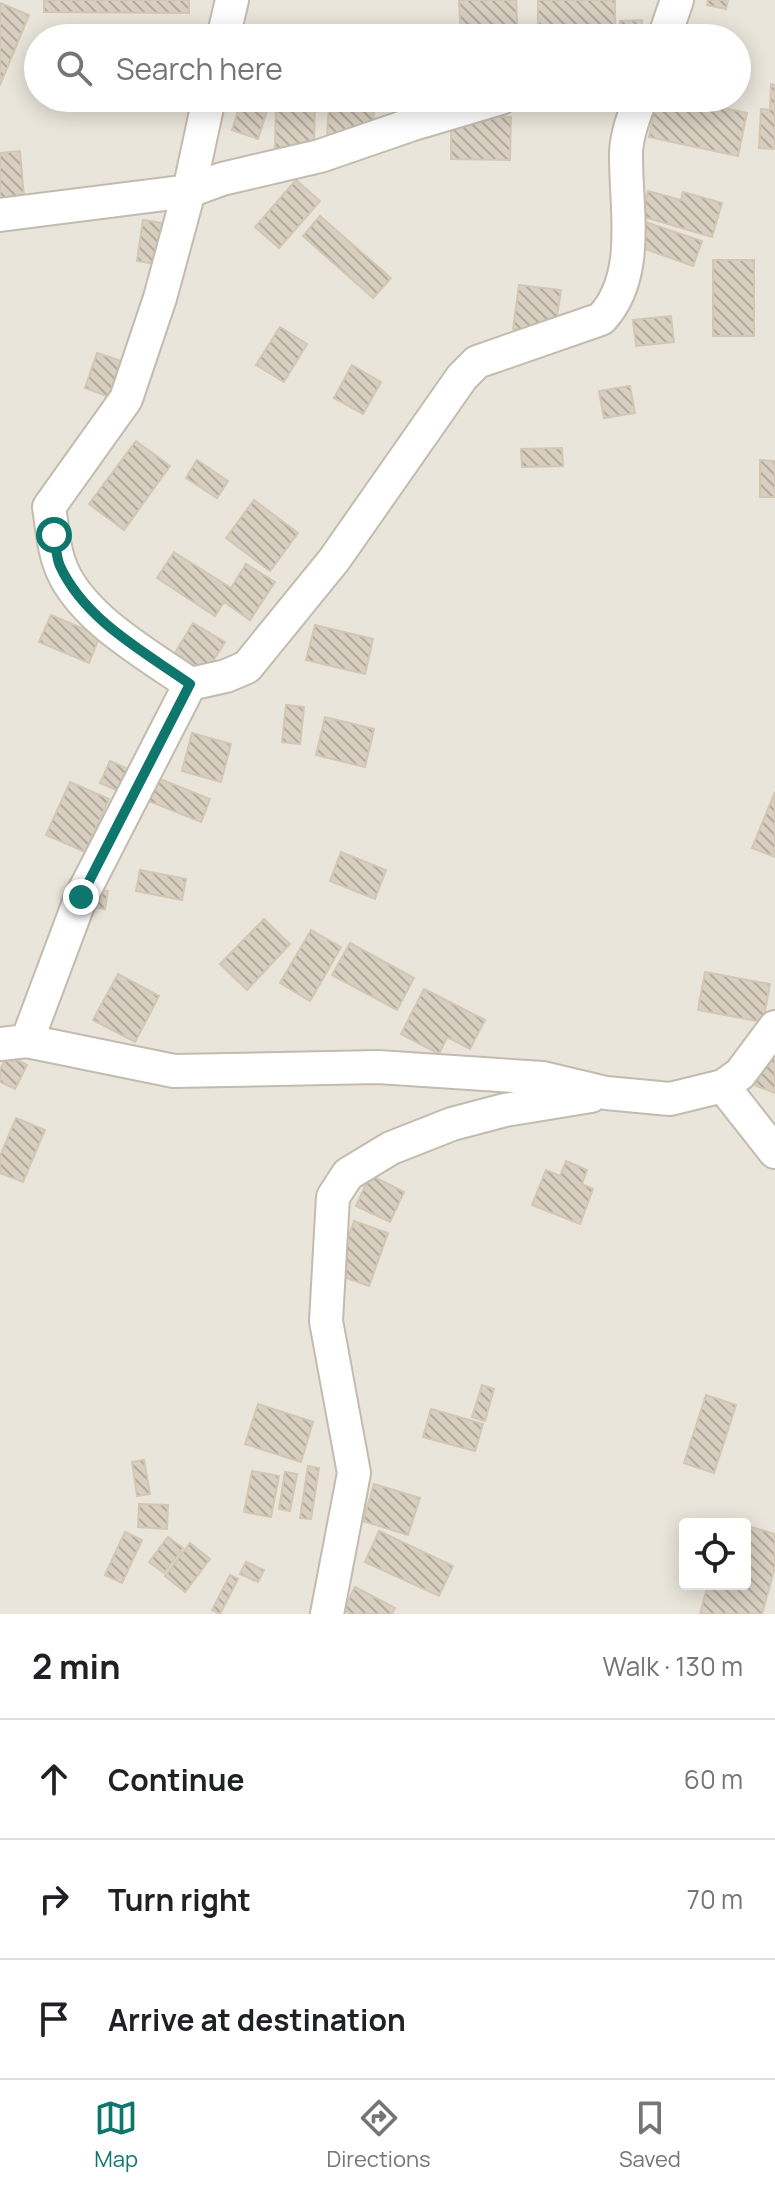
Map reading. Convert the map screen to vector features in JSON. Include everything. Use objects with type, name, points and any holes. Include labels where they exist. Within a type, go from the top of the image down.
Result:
[{"type":"street","points":[[226,24],[232,0]]},
{"type":"street","points":[[669,24],[677,0]]},
{"type":"street","points":[[206,112],[189,191],[160,298],[126,399],[49,507],[59,564],[80,599],[114,631],[190,684],[226,676],[247,667],[334,560],[462,377],[477,362],[601,319],[614,305],[625,277],[629,210],[626,149],[635,112]]},
{"type":"street","points":[[0,215],[189,191],[222,179],[320,156],[454,112]]},
{"type":"street","points":[[190,684],[81,897],[13,1043],[174,1071],[378,1067],[543,1078],[606,1093],[670,1099],[723,1086],[740,1074],[775,1027]]},
{"type":"street","points":[[447,1072],[457,1081],[461,1093],[460,1108],[452,1124]]},
{"type":"street","points":[[505,1110],[521,1076]]},
{"type":"street","points":[[723,1086],[775,1152]]},
{"type":"street","points":[[327,1614],[354,1473],[326,1321],[333,1197],[348,1174],[391,1148],[452,1124],[505,1110],[606,1093]]},
{"type":"shaded area","points":[[0,0],[775,0],[775,1614],[0,1614]]},
{"type":"building","points":[[44,0],[189,0],[189,13],[44,12]]},
{"type":"building","points":[[459,0],[516,0],[517,24],[460,24]]},
{"type":"building","points":[[538,0],[615,0],[615,24],[538,24]]},
{"type":"building","points":[[708,0],[728,0],[726,9],[707,5]]},
{"type":"building","points":[[0,3],[29,15],[0,85]]},
{"type":"building","points":[[642,20],[642,24],[620,24],[620,21]]},
{"type":"building","points":[[771,84],[775,85],[775,149],[759,148],[761,109],[770,110]]},
{"type":"building","points":[[238,112],[267,112],[258,139],[232,130]]},
{"type":"building","points":[[276,112],[315,112],[314,150],[275,149]]},
{"type":"building","points":[[329,112],[374,112],[372,138],[327,135]]},
{"type":"building","points":[[654,112],[747,113],[738,156],[649,137]]},
{"type":"building","points":[[451,116],[511,117],[510,160],[451,159]]},
{"type":"building","points":[[20,151],[24,197],[0,199],[0,153]]},
{"type":"building","points":[[296,180],[320,201],[279,248],[255,227]]},
{"type":"building","points":[[648,191],[681,200],[683,192],[722,203],[712,237],[641,216]]},
{"type":"building","points":[[320,216],[391,278],[373,298],[303,236]]},
{"type":"building","points":[[143,220],[169,224],[163,265],[137,261]]},
{"type":"building","points":[[645,222],[702,241],[693,266],[637,246]]},
{"type":"building","points":[[713,260],[754,260],[754,336],[713,336]]},
{"type":"building","points":[[519,285],[561,290],[554,335],[513,329]]},
{"type":"building","points":[[671,316],[674,342],[636,346],[633,320]]},
{"type":"building","points":[[280,327],[307,344],[284,382],[256,365]]},
{"type":"building","points":[[97,353],[121,361],[109,397],[85,388]]},
{"type":"building","points":[[352,365],[381,382],[363,414],[334,398]]},
{"type":"building","points":[[630,386],[635,413],[604,418],[599,391]]},
{"type":"building","points":[[136,441],[170,466],[124,530],[89,504]]},
{"type":"building","points":[[562,448],[563,466],[522,467],[521,449]]},
{"type":"building","points":[[197,460],[228,481],[217,498],[186,478]]},
{"type":"building","points":[[760,460],[775,461],[775,497],[760,497]]},
{"type":"building","points":[[254,500],[298,533],[270,571],[226,538]]},
{"type":"building","points":[[174,552],[231,588],[246,564],[275,582],[250,620],[224,602],[215,616],[157,578]]},
{"type":"building","points":[[51,615],[100,636],[89,663],[39,642]]},
{"type":"building","points":[[193,623],[225,642],[203,677],[172,658]]},
{"type":"building","points":[[315,625],[373,639],[365,674],[306,660]]},
{"type":"building","points":[[286,705],[304,707],[300,744],[282,742]]},
{"type":"building","points":[[325,717],[374,729],[365,767],[316,755]]},
{"type":"building","points":[[192,733],[231,744],[221,782],[182,771]]},
{"type":"building","points":[[110,761],[133,771],[123,793],[100,783]]},
{"type":"building","points":[[155,777],[210,799],[201,822],[146,800]]},
{"type":"building","points":[[70,782],[109,799],[85,852],[46,835]]},
{"type":"building","points":[[775,792],[775,857],[752,848]]},
{"type":"building","points":[[341,852],[386,870],[375,899],[330,881]]},
{"type":"building","points":[[140,870],[186,879],[182,900],[136,891]]},
{"type":"building","points":[[94,889],[108,891],[105,909],[91,907]]},
{"type":"building","points":[[264,919],[290,944],[247,990],[220,964]]},
{"type":"building","points":[[311,930],[341,947],[310,1001],[280,983]]},
{"type":"building","points":[[350,943],[414,978],[397,1010],[332,975]]},
{"type":"building","points":[[705,972],[770,984],[763,1022],[698,1010]]},
{"type":"building","points":[[118,974],[159,996],[135,1042],[93,1020]]},
{"type":"building","points":[[424,989],[485,1020],[470,1049],[447,1037],[439,1054],[401,1034]]},
{"type":"building","points":[[767,1052],[775,1055],[775,1093],[754,1085]]},
{"type":"building","points":[[7,1055],[27,1065],[15,1089],[0,1082],[0,1070]]},
{"type":"building","points":[[16,1118],[45,1130],[23,1182],[0,1173],[0,1156]]},
{"type":"building","points":[[566,1161],[587,1170],[582,1184],[593,1189],[580,1224],[532,1205],[546,1170],[560,1176]]},
{"type":"building","points":[[370,1175],[404,1192],[390,1222],[356,1206]]},
{"type":"building","points":[[354,1221],[388,1233],[369,1286],[335,1274]]},
{"type":"building","points":[[482,1385],[494,1389],[485,1421],[472,1417]]},
{"type":"building","points":[[706,1395],[736,1405],[714,1473],[684,1463]]},
{"type":"building","points":[[258,1404],[313,1422],[301,1462],[245,1444]]},
{"type":"building","points":[[431,1409],[483,1424],[475,1451],[423,1437]]},
{"type":"building","points":[[144,1460],[150,1494],[137,1496],[132,1462]]},
{"type":"building","points":[[308,1466],[319,1468],[311,1519],[300,1518]]},
{"type":"building","points":[[252,1471],[279,1476],[271,1517],[244,1512]]},
{"type":"building","points":[[285,1472],[297,1474],[290,1511],[279,1509]]},
{"type":"building","points":[[374,1484],[420,1498],[408,1535],[363,1521]]},
{"type":"building","points":[[139,1504],[168,1505],[167,1529],[138,1527]]},
{"type":"building","points":[[751,1527],[775,1534],[775,1567],[762,1614],[700,1614],[706,1590],[751,1590]]},
{"type":"building","points":[[379,1531],[453,1566],[439,1596],[365,1562]]},
{"type":"building","points":[[125,1532],[142,1540],[122,1583],[105,1575]]},
{"type":"building","points":[[168,1537],[183,1548],[164,1573],[149,1562]]},
{"type":"building","points":[[190,1543],[210,1559],[185,1592],[165,1576]]},
{"type":"building","points":[[246,1562],[264,1570],[258,1582],[240,1574]]},
{"type":"building","points":[[230,1575],[238,1579],[220,1614],[212,1610]]},
{"type":"building","points":[[355,1587],[395,1608],[392,1614],[351,1614],[343,1610]]},
{"type":"route","points":[[54,535],[59,564],[80,599],[114,631],[190,684],[81,897]]}]
